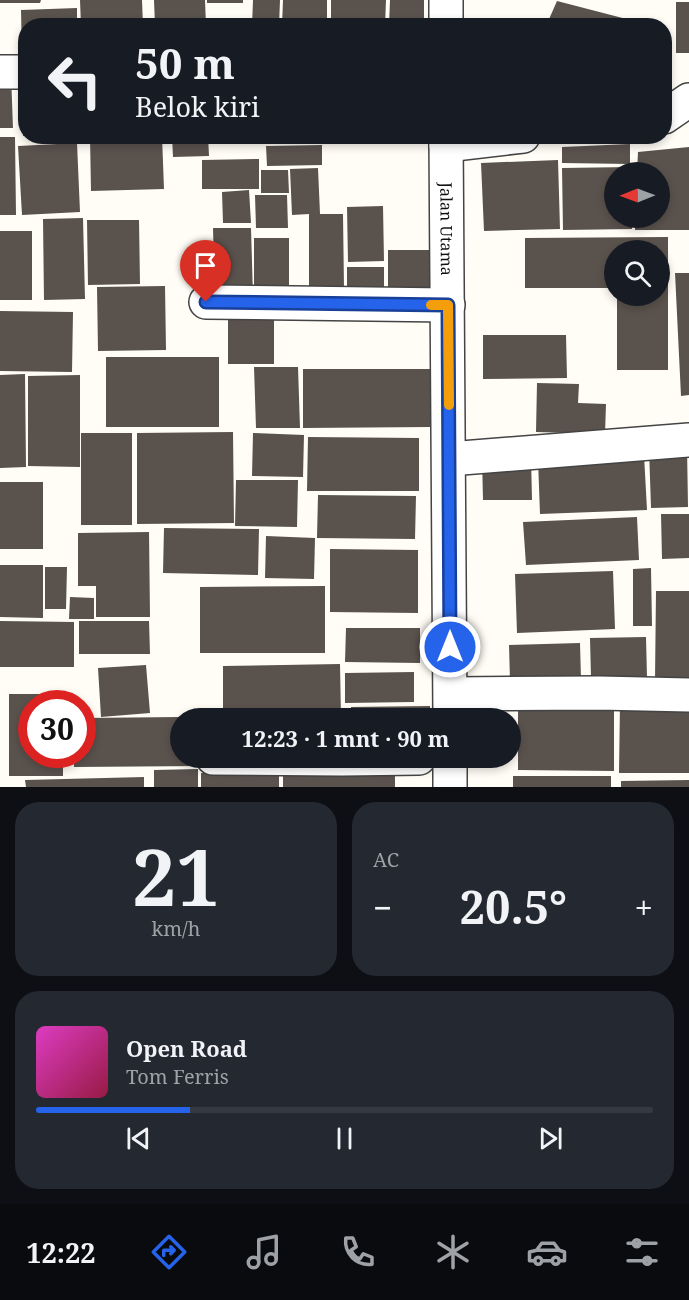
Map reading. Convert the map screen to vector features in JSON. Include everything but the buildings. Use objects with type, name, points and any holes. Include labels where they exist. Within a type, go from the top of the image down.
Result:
[{"type":"street","points":[[446,0],[446,18]]},
{"type":"street","points":[[0,72],[18,72]]},
{"type":"street","points":[[672,112],[689,100]]},
{"type":"street","name":"Jalan Utama","points":[[446,144],[451,706]]},
{"type":"street","points":[[206,302],[448,305]]},
{"type":"street","points":[[449,459],[689,440]]},
{"type":"street","points":[[451,706],[599,693],[689,695]]},
{"type":"street","points":[[450,768],[450,787]]},
{"type":"slow traffic","points":[[431,305],[448,305],[449,405]]},
{"type":"route","points":[[206,302],[448,305],[450,647]]}]
